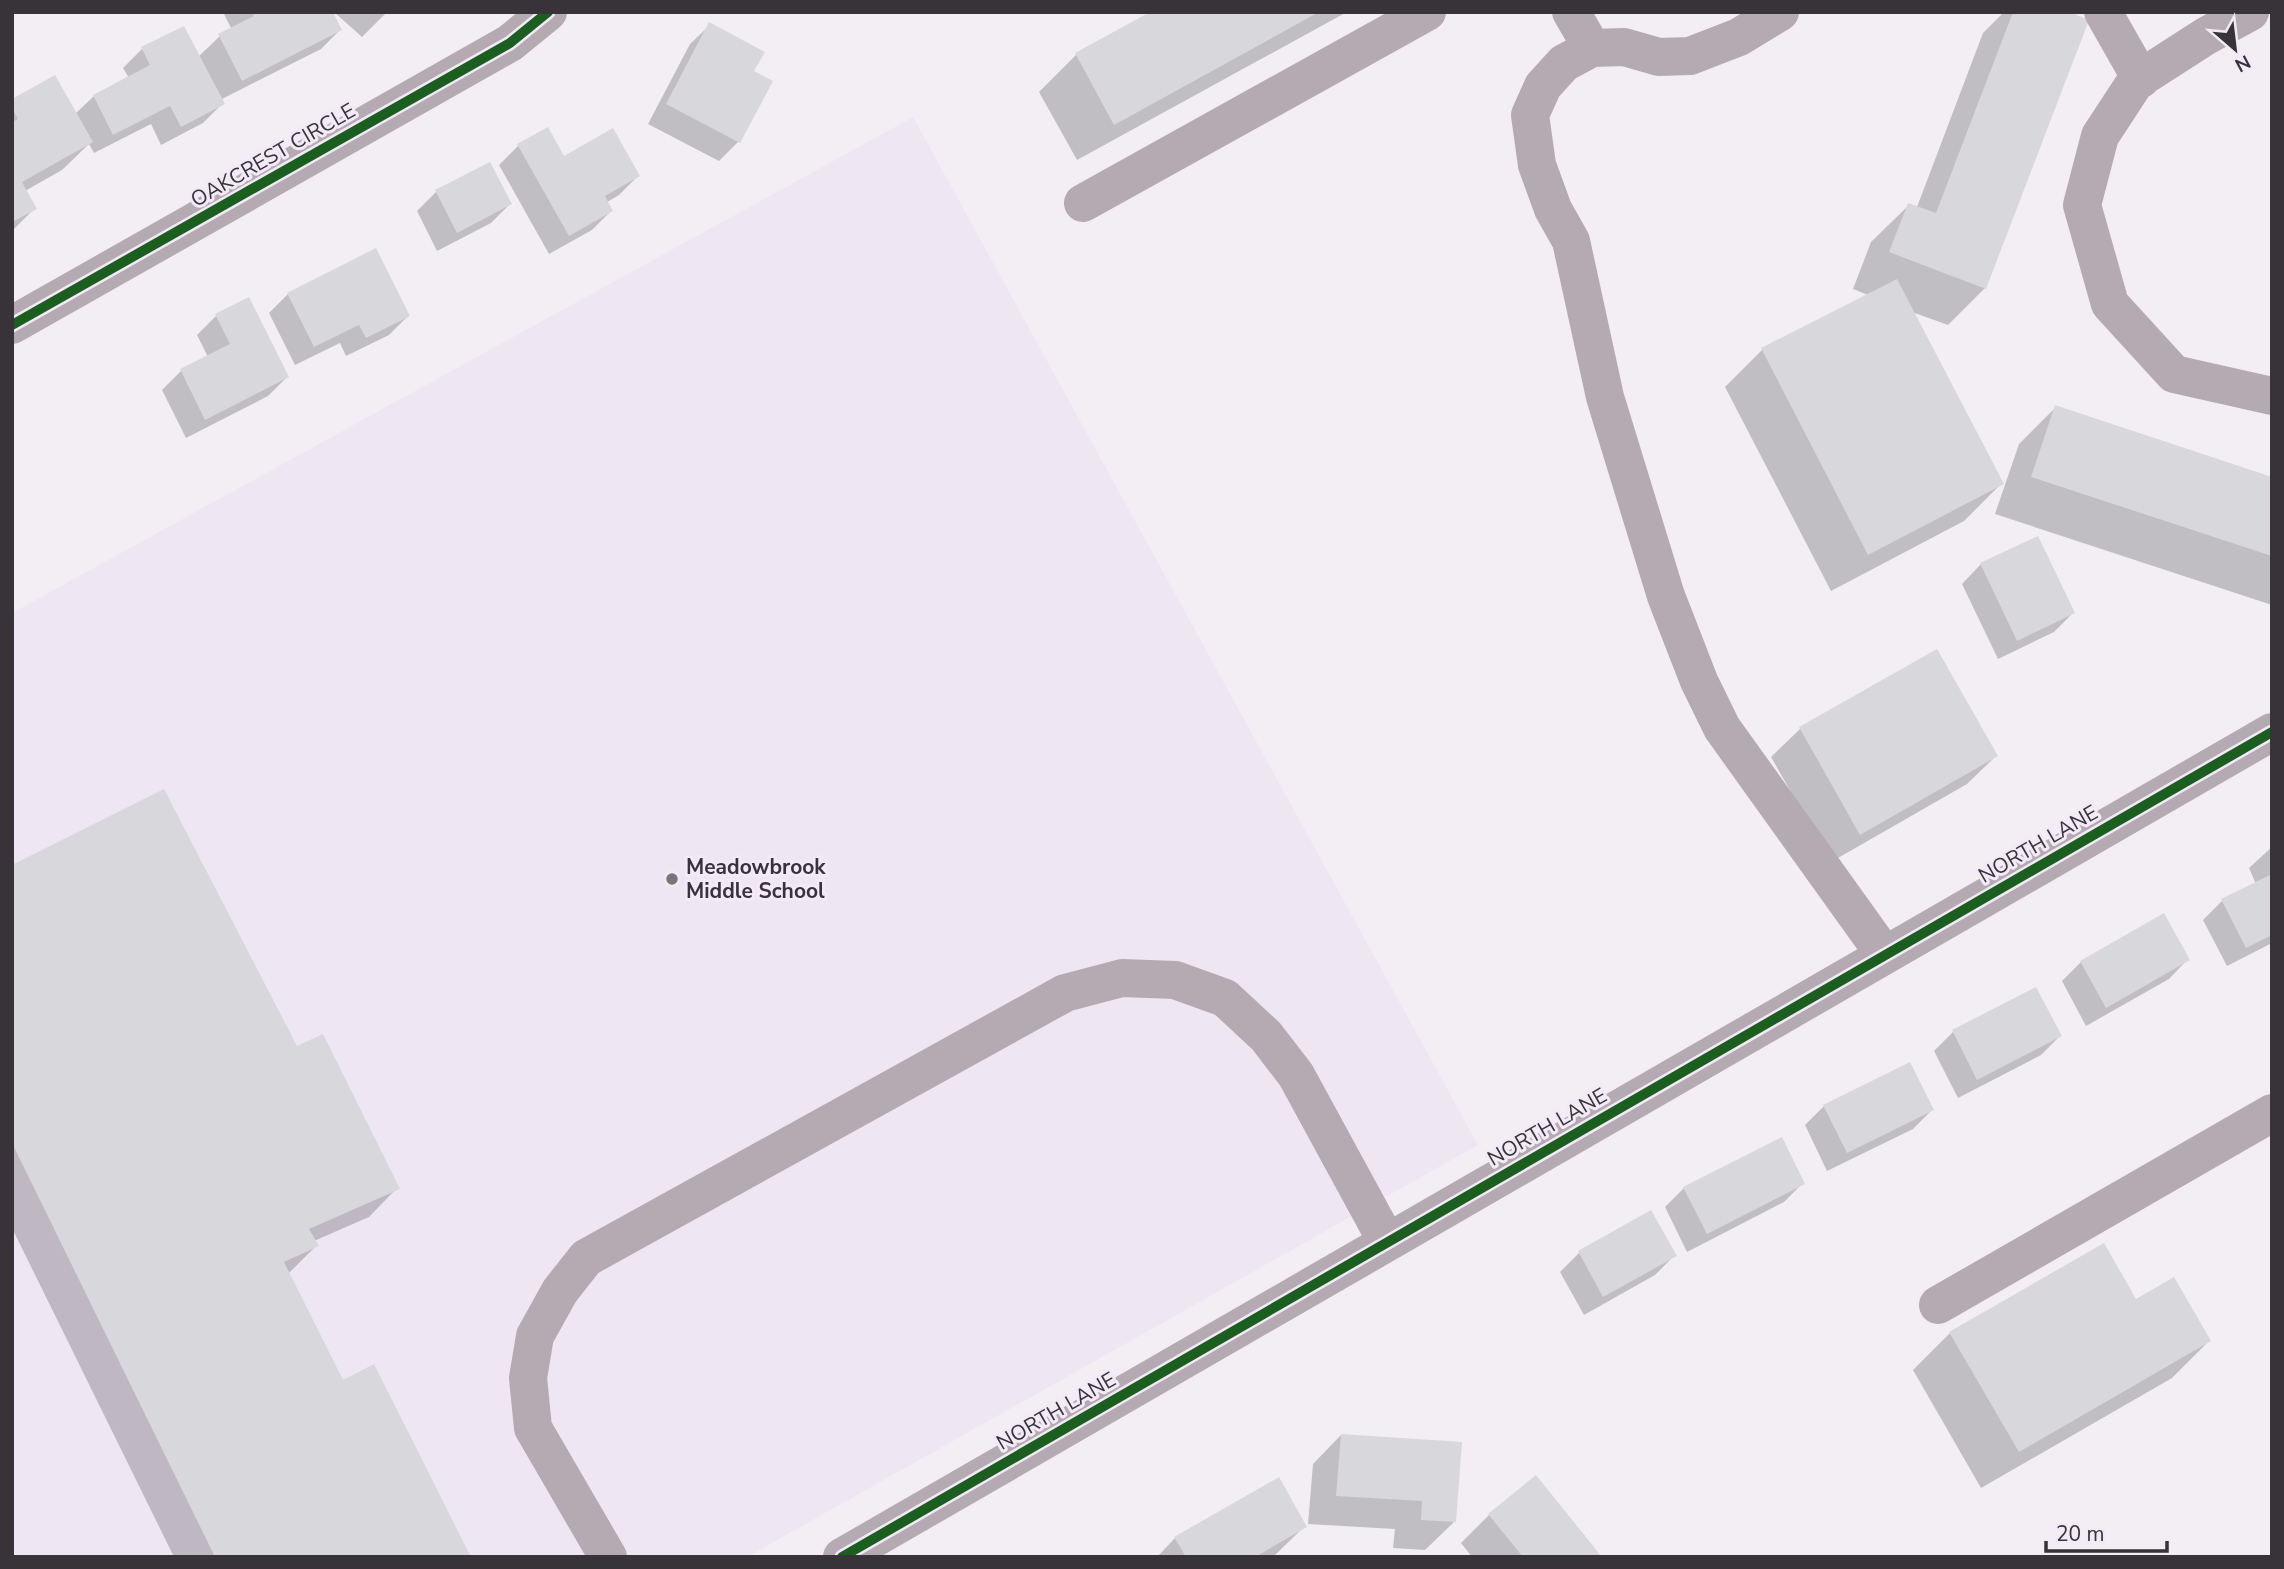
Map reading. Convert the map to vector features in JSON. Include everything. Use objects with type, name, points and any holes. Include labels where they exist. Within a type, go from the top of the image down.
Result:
[{"type":"street","name":"OAKCREST CIRCLE","points":[[12,325],[510,43],[548,12]]},
{"type":"street","points":[[1083,203],[1427,12]]},
{"type":"street","points":[[1571,12],[1592,48]]},
{"type":"street","points":[[1780,12],[1739,37],[1690,56],[1659,57],[1624,47],[1592,48],[1564,63],[1543,86],[1530,115],[1537,165],[1553,208],[1571,241],[1605,397],[1666,596],[1699,681],[1722,728],[1884,954]]},
{"type":"street","points":[[2103,12],[2141,79]]},
{"type":"street","points":[[2250,12],[2194,43],[2136,81],[2101,136],[2082,205],[2110,304],[2175,374],[2272,396]]},
{"type":"street","points":[[2260,12],[2272,33]]},
{"type":"street","name":"NORTH LANE","points":[[842,1557],[2272,732]]},
{"type":"street","points":[[608,1557],[533,1428],[528,1378],[536,1336],[561,1290],[586,1258],[1065,993],[1122,978],[1135,978],[1175,980],[1225,998],[1266,1036],[1296,1075],[1387,1242]]},
{"type":"street","points":[[1938,1305],[2272,1113]]},
{"type":"shaded area","name":"Meadowbrook Middle School","points":[[913,117],[1478,1145],[747,1557],[12,1557],[12,613]]},
{"type":"building","points":[[252,12],[333,12],[342,30],[242,81],[218,34],[254,16]]},
{"type":"building","points":[[1150,12],[1319,12],[1114,125],[1075,53]]},
{"type":"building","points":[[2013,12],[2069,12],[2089,20],[1986,289],[1889,252],[1908,203],[1936,213]]},
{"type":"building","points":[[709,22],[765,52],[754,71],[773,81],[740,143],[666,104]]},
{"type":"building","points":[[184,26],[225,104],[181,127],[170,106],[113,135],[93,95],[150,65],[141,47]]},
{"type":"building","points":[[55,75],[93,142],[22,182],[37,209],[12,222],[12,122],[18,119],[12,108],[12,99]]},
{"type":"building","points":[[548,127],[564,156],[613,128],[640,176],[605,196],[613,211],[569,236],[517,144]]},
{"type":"building","points":[[490,162],[512,204],[457,233],[435,190]]},
{"type":"building","points":[[376,248],[410,316],[366,338],[359,325],[314,347],[287,293]]},
{"type":"building","points":[[1897,279],[2004,484],[1868,555],[1761,348]]},
{"type":"building","points":[[249,297],[289,377],[205,420],[180,369],[230,344],[215,314]]},
{"type":"building","points":[[2055,405],[2272,477],[2272,556],[2031,477]]},
{"type":"building","points":[[2038,536],[2075,613],[2017,641],[1980,563]]},
{"type":"building","points":[[1937,649],[1998,756],[1860,835],[1799,727]]},
{"type":"building","points":[[164,789],[297,1046],[323,1034],[400,1189],[309,1229],[319,1246],[284,1262],[343,1380],[374,1364],[471,1557],[215,1557],[12,1143],[12,865]]},
{"type":"building","points":[[2272,874],[2272,935],[2246,948],[2221,899]]},
{"type":"building","points":[[2164,913],[2190,960],[2106,1008],[2080,961]]},
{"type":"building","points":[[2036,987],[2062,1036],[1977,1080],[1952,1030]]},
{"type":"building","points":[[1910,1062],[1934,1110],[1847,1153],[1823,1105]]},
{"type":"building","points":[[1782,1137],[1805,1184],[1707,1234],[1683,1187]]},
{"type":"building","points":[[1651,1210],[1677,1256],[1603,1297],[1578,1251]]},
{"type":"building","points":[[2104,1243],[2136,1299],[2174,1277],[2211,1341],[2019,1452],[1949,1332]]},
{"type":"building","points":[[1341,1434],[1462,1442],[1456,1522],[1421,1520],[1422,1501],[1336,1496]]},
{"type":"building","points":[[1536,1475],[1602,1557],[1523,1557],[1488,1514]]},
{"type":"building","points":[[1279,1477],[1307,1527],[1255,1557],[1186,1557],[1174,1537]]},
{"type":"cycle path","points":[[12,325],[510,43],[548,12]]},
{"type":"cycle path","points":[[842,1557],[2272,732]]},
{"type":"place","name":"Meadowbrook Middle School","points":[[672,879]]}]
